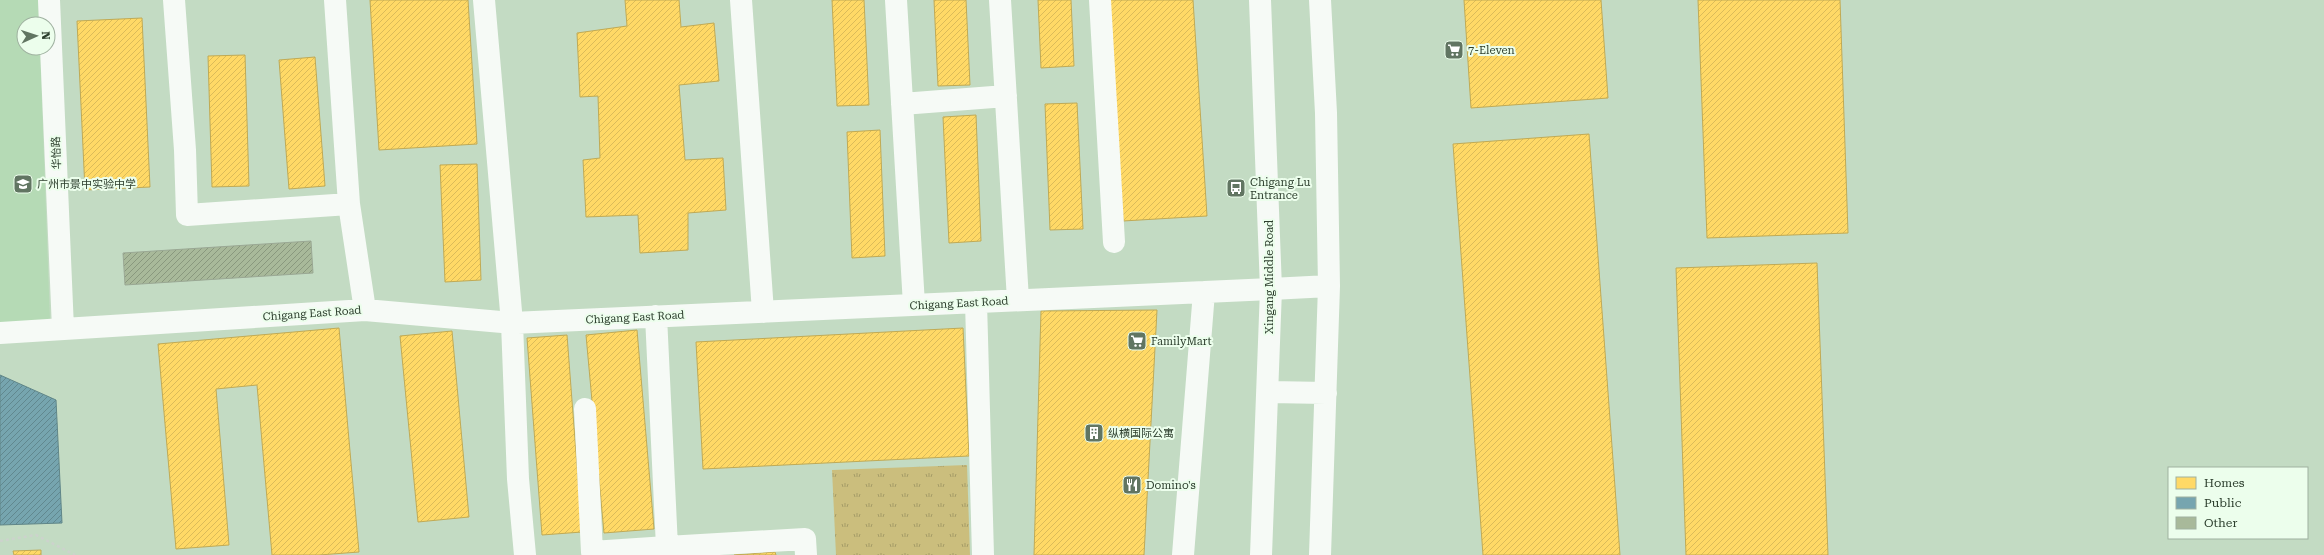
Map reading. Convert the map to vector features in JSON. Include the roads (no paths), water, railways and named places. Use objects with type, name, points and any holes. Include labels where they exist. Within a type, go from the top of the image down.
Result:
[{"type":"street","name":"华怡路","points":[[50,0],[63,329]]},
{"type":"street","points":[[174,0],[185,150],[187,215],[349,204]]},
{"type":"street","points":[[335,0],[349,204],[365,310]]},
{"type":"street","points":[[484,0],[512,323],[518,479],[525,555]]},
{"type":"street","points":[[741,0],[763,312]]},
{"type":"street","points":[[896,0],[914,305]]},
{"type":"street","points":[[1000,0],[1018,300]]},
{"type":"street","points":[[1100,0],[1114,242]]},
{"type":"street","name":"Xingang Middle Road","points":[[1260,0],[1271,290],[1269,392],[1261,555]]},
{"type":"street","points":[[1320,0],[1326,113],[1329,286],[1320,555]]},
{"type":"street","points":[[902,104],[1006,96]]},
{"type":"street","name":"Chigang East Road","points":[[0,333],[365,310],[512,323],[1271,290],[1329,286]]},
{"type":"street","points":[[1183,555],[1204,292]]},
{"type":"street","points":[[976,302],[983,555]]},
{"type":"street","points":[[656,316],[667,547]]},
{"type":"street","points":[[1269,392],[1326,393]]},
{"type":"street","points":[[586,409],[592,552],[619,552],[667,547],[709,550],[805,539],[806,555]]},
{"type":"place","name":"7-Eleven","points":[[1454,50]]},
{"type":"place","name":"广州市景中实验中学","points":[[23,184]]},
{"type":"place","name":"Chigang Lu Entrance","points":[[1236,188]]},
{"type":"place","name":"FamilyMart","points":[[1137,341]]},
{"type":"place","name":"纵横国际公寓","points":[[1094,433]]},
{"type":"place","name":"Domino's","points":[[1132,485]]}]
